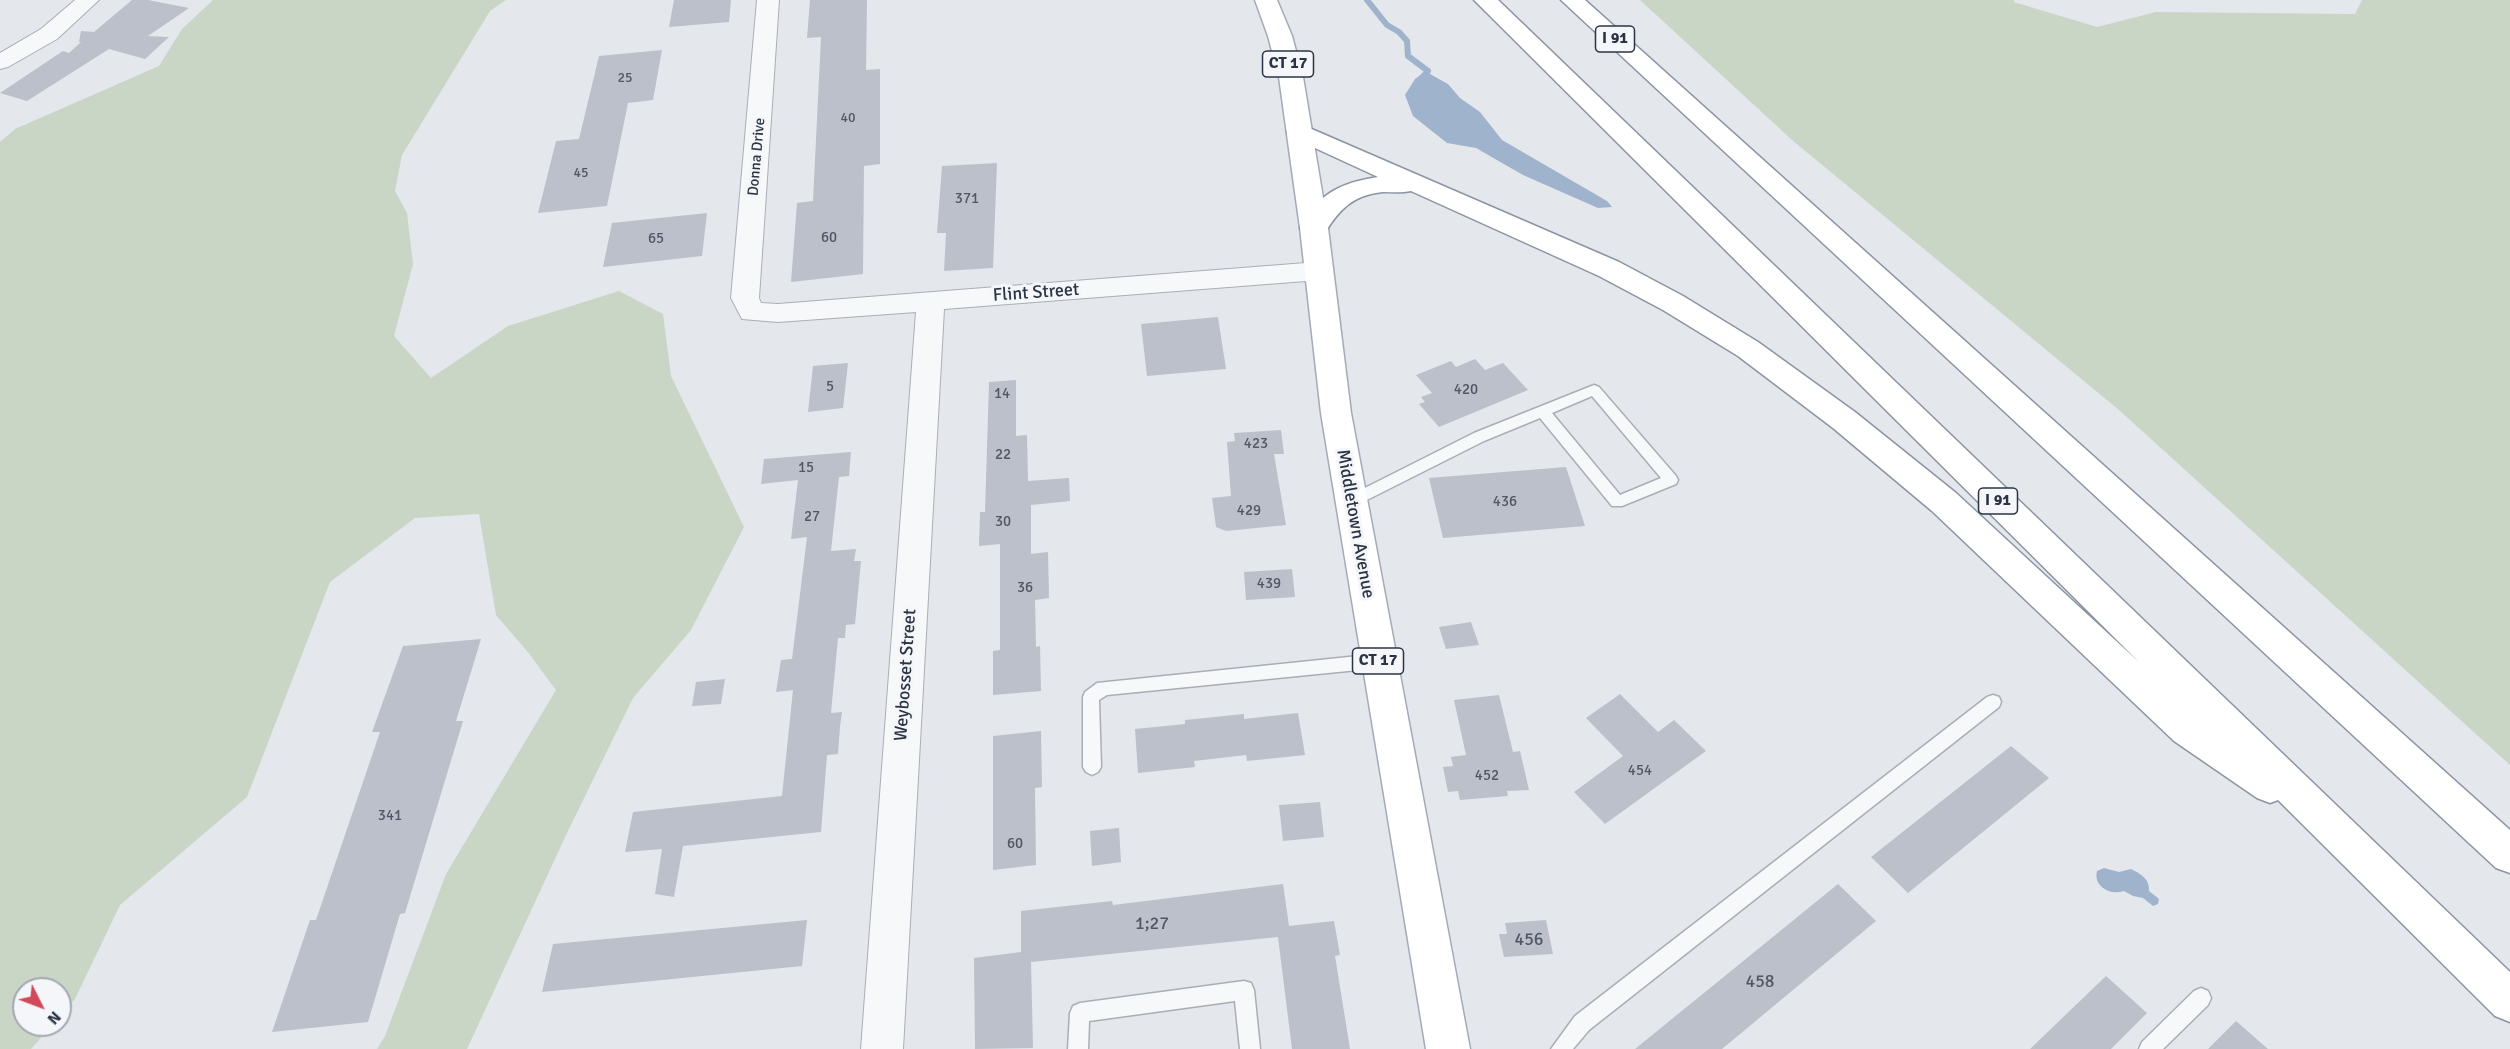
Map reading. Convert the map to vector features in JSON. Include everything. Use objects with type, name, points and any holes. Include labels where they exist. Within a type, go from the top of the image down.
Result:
[{"type":"main road","name":"Middletown Avenue","points":[[1266,0],[1286,56],[1300,132],[1336,413],[1350,502],[1448,1049]]},
{"type":"main road","name":"I 91","points":[[1485,0],[2510,1001]]},
{"type":"main road","name":"I 91","points":[[1572,0],[2510,855]]},
{"type":"main road","points":[[1300,132],[1575,253],[1640,285],[1724,333],[1793,381],[1944,502],[2187,730],[2252,775],[2318,814]]},
{"type":"main road","points":[[1314,228],[1329,205],[1357,189],[1390,183],[1428,188]]},
{"type":"street","points":[[0,62],[49,34],[88,0]]},
{"type":"street","name":"Donna Drive","points":[[752,312],[745,298],[768,0]]},
{"type":"street","name":"Flint Street","points":[[752,312],[778,313],[1319,271]]},
{"type":"street","name":"Weybosset Street","points":[[882,1049],[931,300]]},
{"type":"lane","points":[[1350,502],[1479,437],[1593,390],[1671,480],[1617,502],[1543,412]]},
{"type":"lane","points":[[1092,767],[1091,697],[1103,688],[1378,661]]},
{"type":"lane","points":[[1561,1049],[1582,1023],[1993,702]]},
{"type":"lane","points":[[1078,1049],[1080,1013],[1244,990],[1250,1049]]},
{"type":"lane","points":[[2149,1049],[2201,998]]},
{"type":"green space","points":[[213,0],[506,0],[490,11],[402,155],[395,191],[407,213],[413,264],[394,336],[431,378],[508,326],[619,291],[663,314],[671,376],[744,527],[691,630],[633,698],[567,833],[467,1049],[377,1049],[385,1036],[446,874],[556,690],[496,615],[479,514],[415,518],[330,582],[247,797],[120,905],[72,1002],[72,977],[12,977],[12,1037],[42,1037],[31,1049],[0,1049],[0,142],[15,129],[159,66],[182,29]]},
{"type":"green space","points":[[1640,0],[2014,0],[2014,2],[2097,27],[2156,12],[2355,14],[2362,0],[2510,0],[2510,765],[2119,410],[1792,140]]},
{"type":"water","points":[[1422,74],[1430,74],[1448,84],[1460,98],[1480,112],[1502,140],[1607,201],[1612,207],[1598,208],[1523,175],[1476,148],[1447,143],[1413,116],[1405,95],[1415,79]]},
{"type":"water","points":[[2104,868],[2119,872],[2131,869],[2144,877],[2149,891],[2159,899],[2158,904],[2153,906],[2143,898],[2124,891],[2108,891],[2100,885],[2096,876],[2097,871]]},
{"type":"building","points":[[132,0],[148,0],[189,8],[148,36],[169,37],[145,59],[109,49],[27,101],[0,93],[63,51],[69,53],[81,42],[79,42],[81,31],[94,32]]},
{"type":"building","points":[[674,0],[731,0],[729,22],[669,27]]},
{"type":"building","points":[[810,0],[867,0],[866,70],[880,69],[880,164],[864,166],[863,274],[791,282],[797,203],[813,201],[821,37],[807,38]]},
{"type":"building","points":[[662,50],[653,100],[628,103],[607,206],[538,213],[556,141],[579,139],[599,56]]},
{"type":"building","points":[[997,163],[993,268],[944,271],[946,233],[937,233],[942,166]]},
{"type":"building","points":[[707,213],[702,256],[603,267],[612,223]]},
{"type":"building","points":[[1218,317],[1226,369],[1147,376],[1141,324]]},
{"type":"building","points":[[1475,359],[1485,370],[1503,363],[1528,390],[1439,427],[1419,404],[1425,402],[1421,397],[1432,393],[1416,375],[1451,361],[1456,367]]},
{"type":"building","points":[[848,363],[843,408],[808,412],[813,366]]},
{"type":"building","points":[[1016,380],[1016,436],[1027,435],[1028,481],[1069,478],[1070,501],[1031,505],[1031,554],[1048,552],[1049,598],[1035,600],[1036,647],[1040,646],[1041,691],[993,695],[993,651],[1000,650],[1000,544],[979,546],[980,512],[985,512],[989,382]]},
{"type":"building","points":[[1281,430],[1284,454],[1274,454],[1286,525],[1226,531],[1216,527],[1212,498],[1231,496],[1227,442],[1235,441],[1234,433]]},
{"type":"building","points":[[851,452],[849,476],[839,477],[831,551],[856,549],[854,561],[861,561],[855,624],[846,625],[845,638],[838,638],[831,713],[842,712],[838,754],[827,755],[821,832],[683,846],[674,897],[655,894],[662,849],[625,852],[633,812],[782,796],[793,690],[776,692],[781,660],[792,659],[807,537],[791,539],[798,480],[761,484],[764,459]]},
{"type":"building","points":[[1566,467],[1585,526],[1443,538],[1429,478]]},
{"type":"building","points":[[1292,569],[1295,597],[1246,600],[1244,572]]},
{"type":"building","points":[[1471,622],[1479,645],[1446,649],[1439,627]]},
{"type":"building","points":[[481,639],[456,721],[463,721],[405,913],[400,914],[368,1022],[272,1032],[310,920],[316,920],[380,732],[372,732],[403,646]]},
{"type":"building","points":[[725,679],[721,704],[692,706],[696,682]]},
{"type":"building","points":[[1620,694],[1658,732],[1674,720],[1706,751],[1605,824],[1574,792],[1623,756],[1586,718]]},
{"type":"building","points":[[1499,695],[1513,752],[1520,751],[1529,790],[1507,791],[1508,796],[1460,800],[1458,791],[1448,792],[1443,767],[1453,766],[1451,757],[1466,755],[1454,700]]},
{"type":"building","points":[[1298,713],[1305,755],[1247,761],[1246,755],[1194,761],[1195,767],[1138,773],[1135,729],[1185,724],[1185,720],[1244,714],[1244,719]]},
{"type":"building","points":[[1041,731],[1042,787],[1035,788],[1036,865],[993,870],[993,736]]},
{"type":"building","points":[[2011,746],[2049,778],[1908,893],[1871,857]]},
{"type":"building","points":[[1320,802],[1324,837],[1283,841],[1279,805]]},
{"type":"building","points":[[1119,828],[1121,862],[1092,866],[1090,831]]},
{"type":"building","points":[[1283,884],[1289,926],[1334,921],[1340,955],[1335,956],[1350,1049],[1292,1049],[1278,937],[1031,962],[1033,1048],[975,1049],[974,958],[1021,952],[1021,911],[1112,901],[1113,905]]},
{"type":"building","points":[[1838,884],[1876,921],[1722,1049],[1635,1049]]},
{"type":"building","points":[[807,920],[802,966],[542,992],[553,944]]},
{"type":"building","points":[[1546,920],[1553,954],[1504,957],[1499,934],[1507,934],[1505,923]]},
{"type":"building","points":[[2106,976],[2147,1013],[2111,1049],[2030,1049]]},
{"type":"building","points":[[2236,1021],[2268,1049],[2208,1049]]},
{"type":"waterway","points":[[1367,0],[1387,25],[1399,32],[1407,41],[1408,56],[1428,71],[1420,80]]}]
